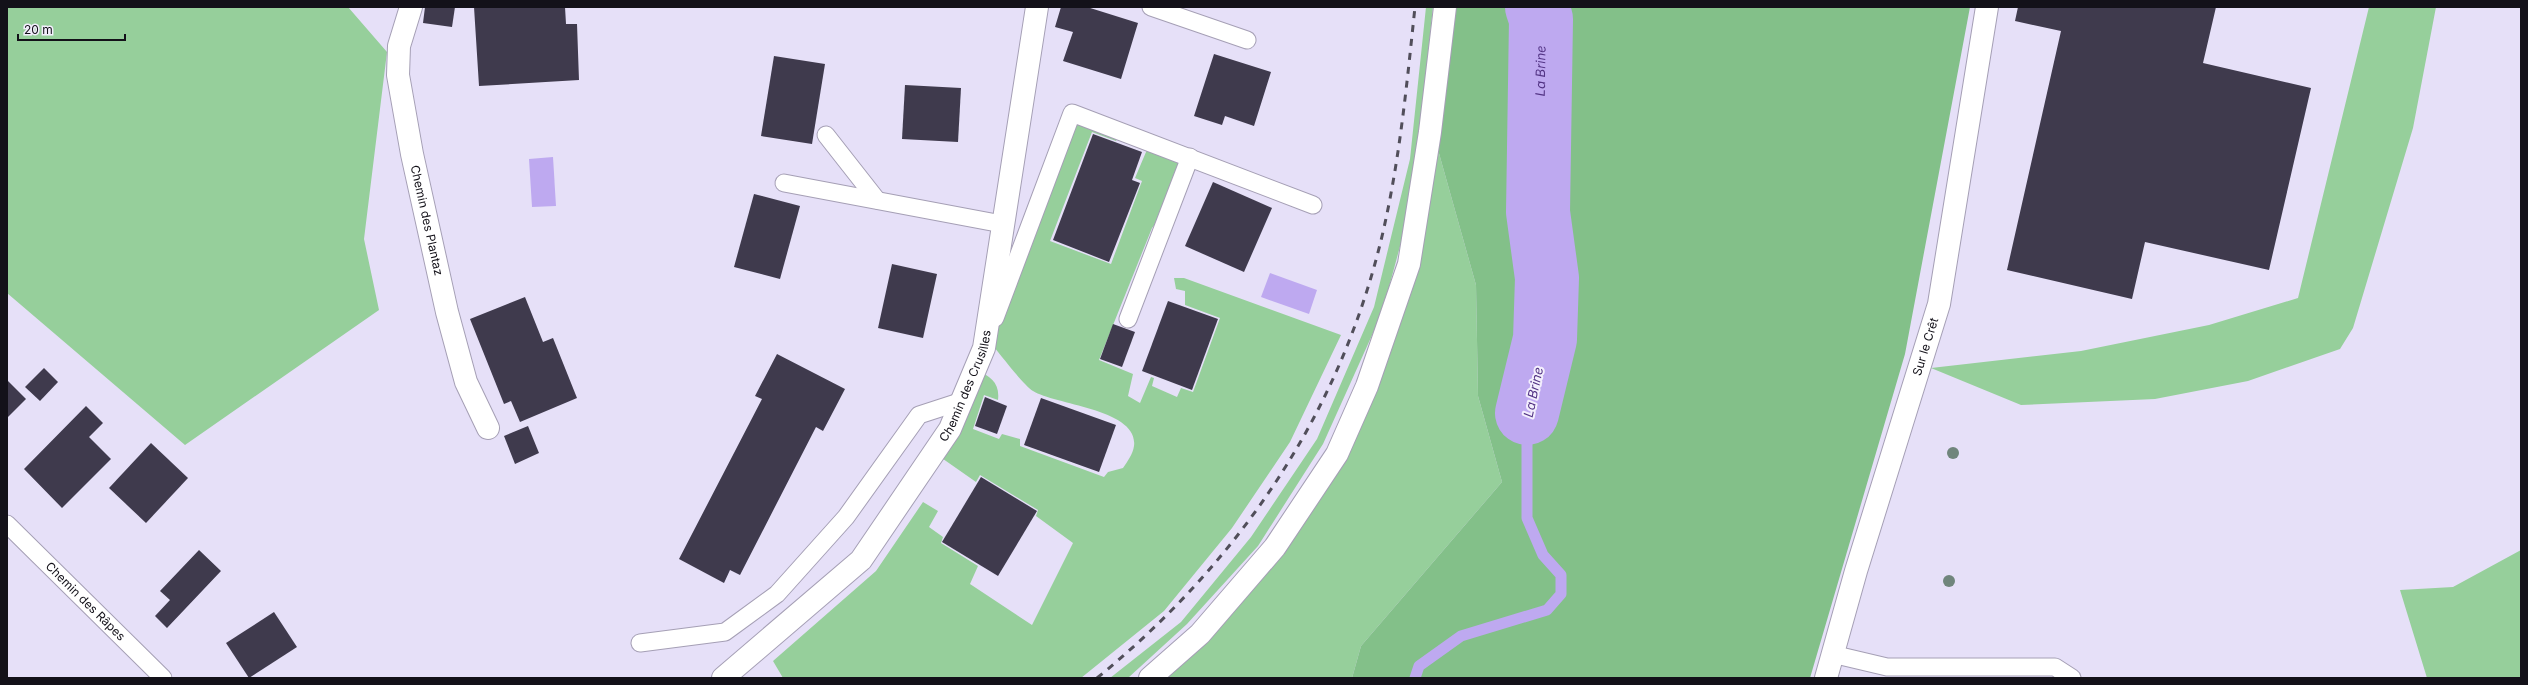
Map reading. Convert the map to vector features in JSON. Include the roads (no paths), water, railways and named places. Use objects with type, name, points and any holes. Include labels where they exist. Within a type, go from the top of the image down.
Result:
[{"type":"street","name":"Chemin des Plantaz","points":[[411,7],[399,46],[400,83],[412,154],[451,326],[466,382],[488,428]]},
{"type":"street","name":"Chemin des Crusilles","points":[[723,678],[861,560],[950,429],[984,348],[1002,224],[1037,7]]},
{"type":"street","points":[[1150,678],[1200,634],[1275,547],[1337,454],[1367,386],[1409,264],[1430,132],[1444,7]]},
{"type":"street","name":"Sur le Crêt","points":[[1826,678],[1939,304],[1987,7]]},
{"type":"lane","points":[[1152,7],[1247,40]]},
{"type":"lane","points":[[984,348],[1072,113],[1313,205]]},
{"type":"lane","points":[[826,135],[877,200]]},
{"type":"lane","points":[[1128,319],[1190,157]]},
{"type":"lane","points":[[784,183],[1002,224]]},
{"type":"lane","points":[[640,643],[725,632],[777,594],[846,517],[919,415],[962,401]]},
{"type":"lane","name":"Chemin des Râpes","points":[[7,524],[163,678]]},
{"type":"lane","points":[[1832,654],[1887,667],[2054,666],[2072,678]]},
{"type":"waterway","name":"La Brine","points":[[1527,413],[1545,339],[1547,278],[1538,212],[1541,19],[1537,7]]},
{"type":"waterway","name":"La Brine","points":[[1415,678],[1419,666],[1461,636],[1547,610],[1561,594],[1561,575],[1543,555],[1527,518],[1527,413]]},
{"type":"railway","points":[[1097,678],[1148,633],[1196,585],[1239,534],[1278,479],[1311,422],[1341,362],[1364,298],[1383,232],[1389,204],[1402,120],[1415,7]]}]
